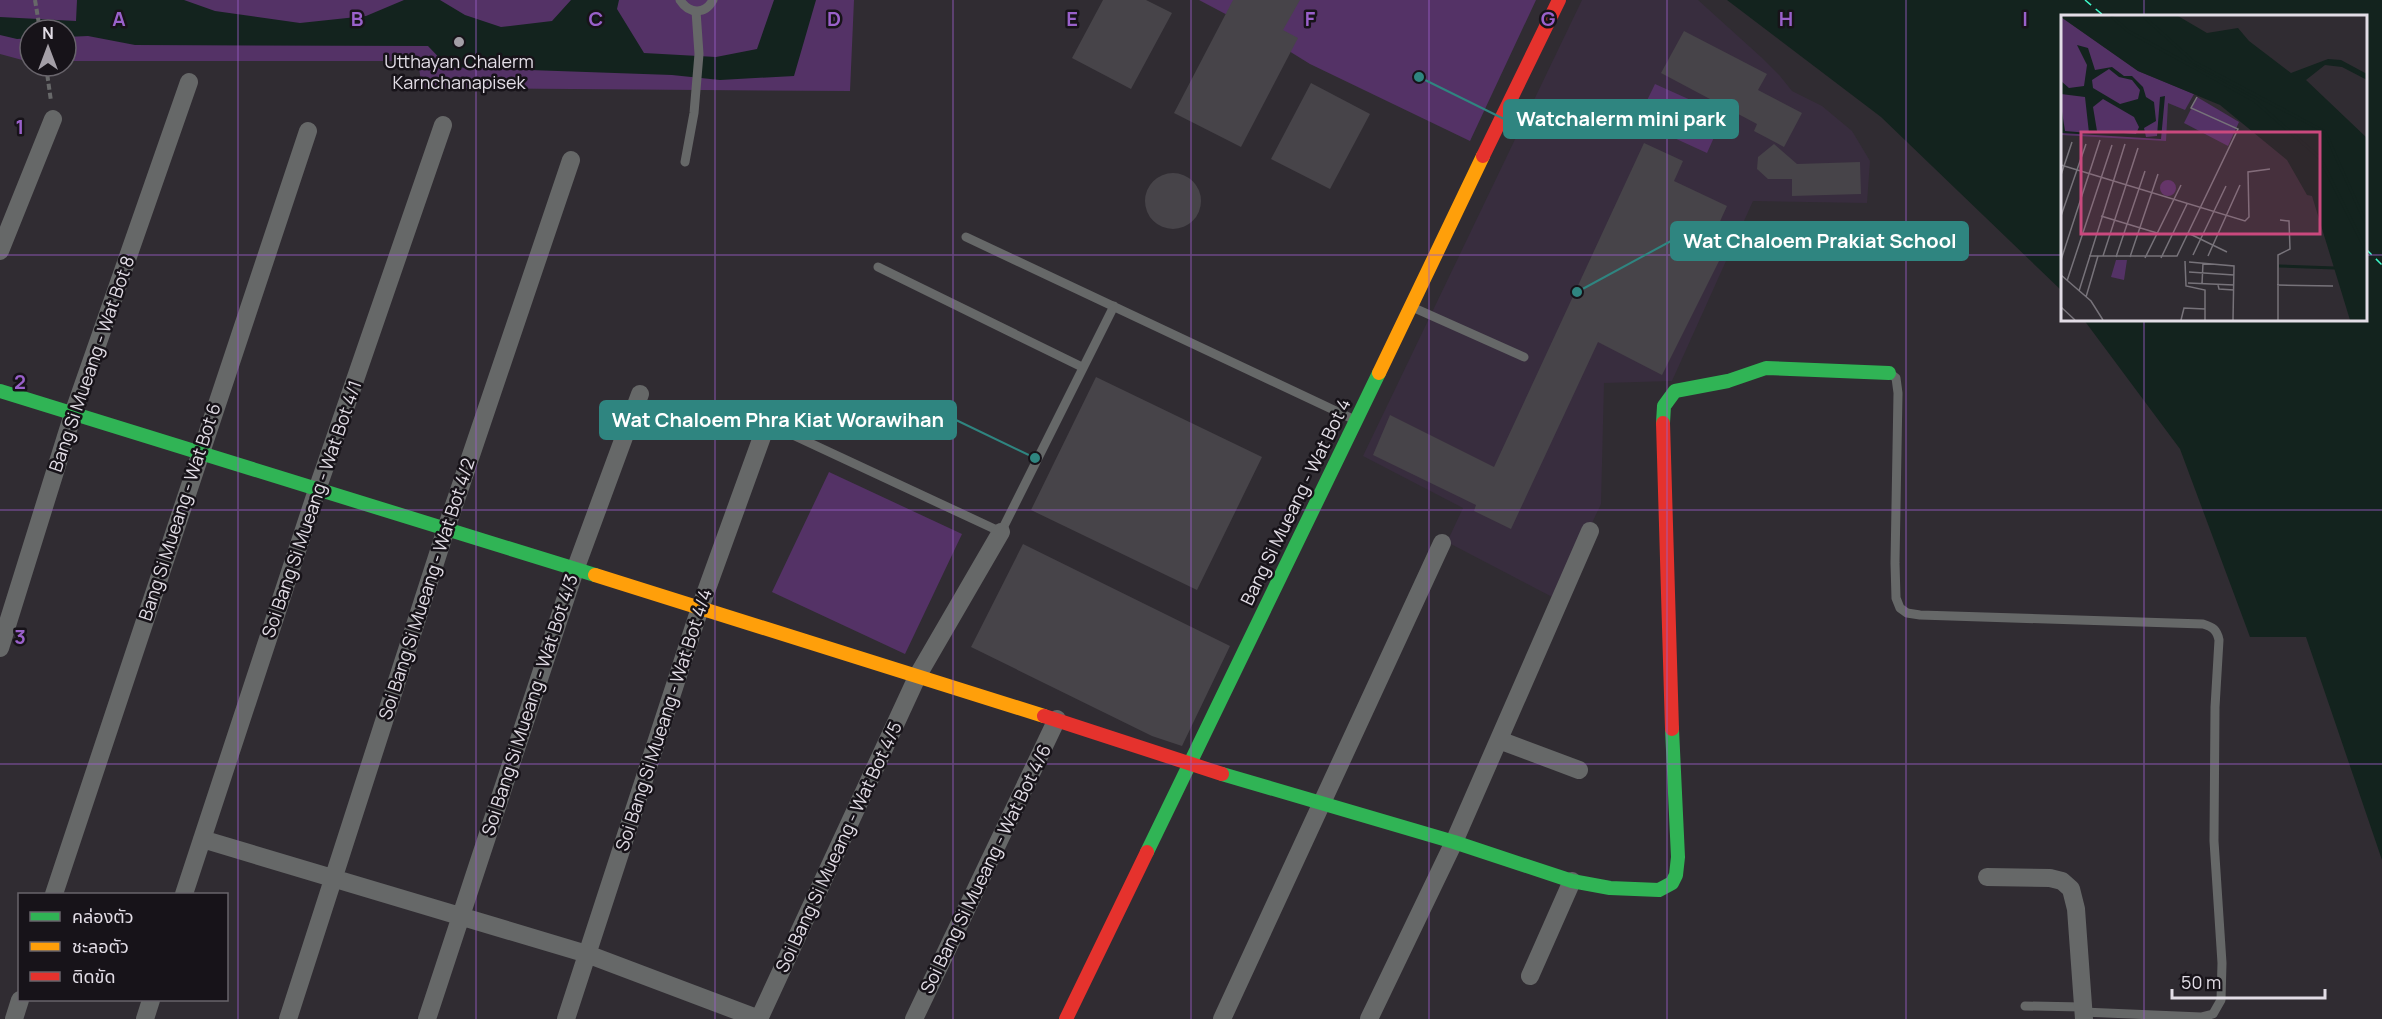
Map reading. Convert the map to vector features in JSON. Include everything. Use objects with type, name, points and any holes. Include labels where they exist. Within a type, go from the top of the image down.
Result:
[{"type":"street","name":"Bang Si Mueang - Wat Bot 4","points":[[1069,1018],[1189,764],[1559,0]]},
{"type":"street","name":"Bang Si Mueang - Wat Bot 8","points":[[0,648],[73,414],[189,82]]},
{"type":"street","points":[[0,251],[53,119]]},
{"type":"street","name":"Soi Bang Si Mueang - Wat Bot 4/1","points":[[184,893],[317,490],[443,125]]},
{"type":"street","name":"Bang Si Mueang - Wat Bot 6","points":[[54,893],[308,131]]},
{"type":"street","name":"Soi Bang Si Mueang - Wat Bot 4/2","points":[[288,1019],[446,529],[571,160]]},
{"type":"street","points":[[0,392],[918,675],[1189,764],[1454,842],[1572,881],[1610,888],[1659,890],[1672,883],[1677,875],[1678,857],[1668,619],[1664,406],[1674,391],[1715,385],[1741,377],[1751,370],[1766,368],[1889,373]]},
{"type":"street","name":"Soi Bang Si Mueang - Wat Bot 4/3","points":[[427,1019],[575,570],[640,394]]},
{"type":"street","name":"Soi Bang Si Mueang - Wat Bot 4/4","points":[[566,1019],[700,608],[767,423]]},
{"type":"street","points":[[1369,1019],[1454,842],[1590,531]]},
{"type":"street","name":"Soi Bang Si Mueang - Wat Bot 4/5","points":[[759,1019],[918,675],[1002,532]]},
{"type":"street","points":[[1222,1019],[1442,543]]},
{"type":"street","name":"Soi Bang Si Mueang - Wat Bot 4/6","points":[[914,1019],[1057,719]]},
{"type":"street","points":[[1499,740],[1579,770]]},
{"type":"street","points":[[202,839],[334,877],[460,918],[587,954],[759,1019]]},
{"type":"street","points":[[1987,877],[2050,878],[2062,881],[2071,889],[2076,909],[2083,1013]]},
{"type":"street","points":[[1530,976],[1572,881]]},
{"type":"street","points":[[14,1019],[19,1001]]},
{"type":"street","points":[[145,1019],[150,1001]]},
{"type":"lane","points":[[680,0],[684,6],[696,11],[706,9],[713,0]]},
{"type":"lane","points":[[685,162],[694,113],[699,54],[696,11]]},
{"type":"lane","points":[[966,237],[1355,420]]},
{"type":"lane","points":[[878,267],[1082,367]]},
{"type":"lane","points":[[767,423],[1002,532],[1114,306]]},
{"type":"lane","points":[[1412,307],[1524,357]]},
{"type":"lane","points":[[1889,373],[1896,378],[1898,393],[1894,563],[1896,598],[1900,608],[1907,613],[1920,615],[2194,623],[2212,627],[2219,640],[2215,706],[2214,841],[2222,952],[2220,1000],[2213,1014],[2201,1017],[2083,1013],[2025,1006]]},
{"type":"path","points":[[35,0],[38,18]]},
{"type":"path","points":[[48,78],[53,119]]},
{"type":"shaded area","name":"Utthayan Chalerm Karnchanapisek","points":[[0,0],[854,0],[850,91],[422,88],[418,61],[78,61],[78,18],[18,18],[18,59],[0,54]]},
{"type":"shaded area","points":[[77,0],[184,0],[215,11],[300,23],[366,16],[404,0],[440,0],[465,15],[501,27],[552,21],[571,0],[619,0],[617,9],[644,53],[716,57],[757,49],[774,0],[816,0],[794,76],[720,80],[672,75],[448,67],[428,46],[135,45],[88,36],[78,36],[78,18],[76,18]]},
{"type":"shaded area","points":[[1199,0],[1536,0],[1470,141],[1310,64],[1252,28]]},
{"type":"shaded area","points":[[1582,0],[1698,0],[1761,57],[1792,91],[1822,106],[1852,131],[1870,161],[1867,203],[1753,201],[1672,381],[1604,383],[1601,504],[1556,599],[1447,542],[1463,508],[1363,456]]},
{"type":"shaded area","points":[[1727,0],[2382,0],[2382,860],[2306,637],[2250,637],[2180,449],[2085,321],[2367,321],[2367,15],[2061,15],[2061,290],[1881,117]]},
{"type":"shaded area","points":[[0,17],[19,18],[18,39],[0,35]]},
{"type":"shaded area","points":[[1655,84],[1724,115],[1707,153],[1637,121]]},
{"type":"shaded area","points":[[829,472],[962,534],[905,654],[772,592]]},
{"type":"building","points":[[1103,0],[1146,0],[1172,13],[1131,89],[1072,58]]},
{"type":"building","points":[[1233,0],[1300,0],[1283,30],[1298,38],[1241,147],[1174,113]]},
{"type":"building","points":[[1684,31],[1767,74],[1758,90],[1802,113],[1784,147],[1754,131],[1757,124],[1661,73]]},
{"type":"building","points":[[1311,83],[1370,114],[1330,189],[1271,159]]},
{"type":"building","points":[[1644,143],[1683,161],[1674,181],[1727,206],[1711,241],[1725,249],[1662,375],[1598,342],[1511,529],[1474,511],[1476,505],[1373,455],[1390,415],[1494,467]]},
{"type":"building","points":[[1774,144],[1797,164],[1860,162],[1861,194],[1792,196],[1792,179],[1768,179],[1757,169],[1758,157]]},
{"type":"building","points":[[1168,173],[1178,173],[1193,181],[1199,190],[1201,201],[1199,212],[1193,221],[1178,229],[1168,229],[1157,224],[1150,217],[1145,206],[1145,196],[1150,185],[1157,178]]},
{"type":"building","points":[[1096,377],[1262,457],[1197,590],[1031,510]]},
{"type":"building","points":[[1023,544],[1230,646],[1182,746],[1152,736],[971,647]]},
{"type":"ferry route","points":[[2085,0],[2103,15]]},
{"type":"ferry route","points":[[2367,250],[2382,265]]},
{"type":"traffic: fast","points":[[1663,423],[1664,406],[1675,391],[1728,381],[1766,368],[1889,373]]},
{"type":"traffic: fast","points":[[1147,852],[1379,373]]},
{"type":"traffic: fast","points":[[0,391],[595,575]]},
{"type":"traffic: fast","points":[[1222,774],[1454,842],[1572,881],[1610,888],[1659,890],[1672,883],[1676,875],[1678,857],[1672,729]]},
{"type":"traffic: slow","points":[[1379,373],[1483,156]]},
{"type":"traffic: slow","points":[[595,575],[1044,716]]},
{"type":"traffic: jam","points":[[1483,156],[1559,0]]},
{"type":"traffic: jam","points":[[1663,423],[1672,729]]},
{"type":"traffic: jam","points":[[1044,716],[1222,774]]},
{"type":"traffic: jam","points":[[1066,1019],[1147,852]]},
{"type":"place","name":"Utthayan Chalerm Karnchanapisek","points":[[459,42]]},
{"type":"place","name":"Watchalerm mini park","points":[[1419,77]]},
{"type":"place","name":"Wat Chaloem Prakiat School","points":[[1577,292]]},
{"type":"place","name":"Wat Chaloem Phra Kiat Worawihan","points":[[1035,458]]}]
